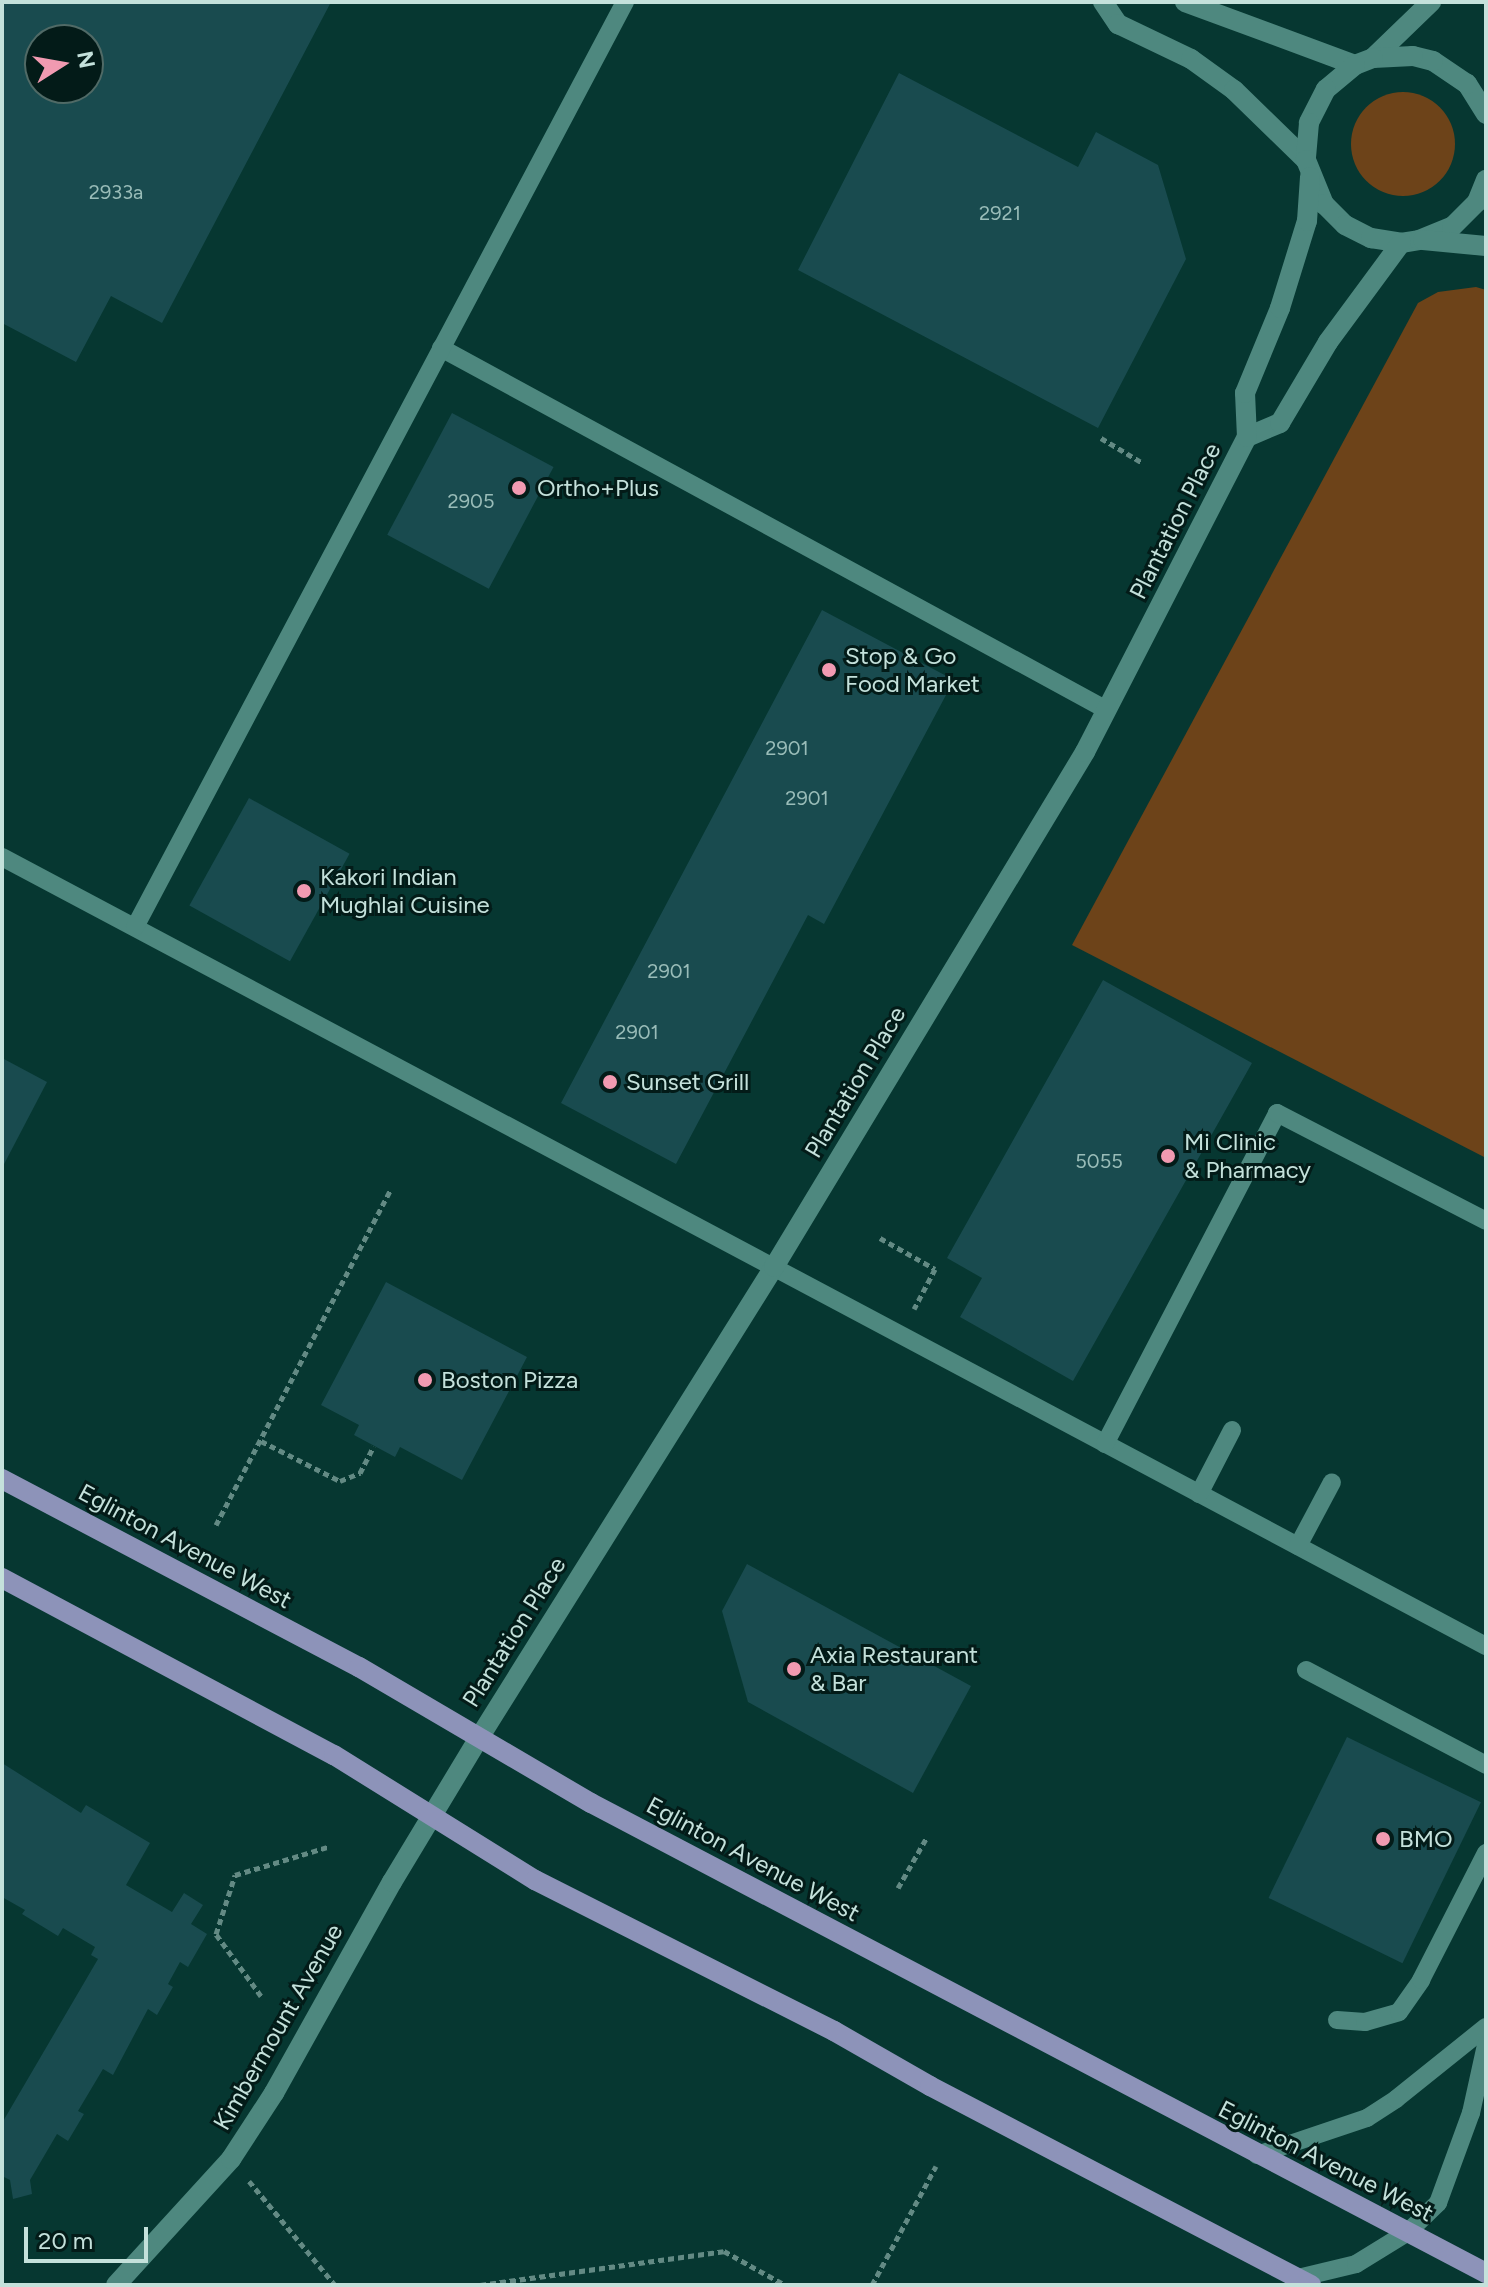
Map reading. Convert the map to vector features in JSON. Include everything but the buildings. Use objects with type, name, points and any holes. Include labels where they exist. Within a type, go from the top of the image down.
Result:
[{"type":"main road","name":"Eglinton Avenue West","points":[[2,1479],[359,1667],[591,1803],[1486,2273]]},
{"type":"main road","points":[[2,1578],[334,1755],[535,1880],[834,2031],[930,2086],[1304,2282]]},
{"type":"street","points":[[1103,2],[1118,24],[1191,59],[1234,90],[1308,169],[1324,204],[1345,225],[1371,238],[1486,246]]},
{"type":"street","points":[[1185,2],[1364,62],[1413,56],[1433,61],[1484,99]]},
{"type":"street","points":[[1364,62],[1431,2]]},
{"type":"street","name":"Plantation Place","points":[[432,1816],[774,1267],[1107,710],[1247,437],[1245,393],[1280,308],[1307,221],[1309,123],[1326,89],[1364,62]]},
{"type":"street","points":[[1410,241],[1452,227],[1477,202],[1486,180]]},
{"type":"street","name":"Plantation Place","points":[[1247,437],[1280,423],[1328,342],[1410,241]]},
{"type":"street","name":"Kimbermount Avenue","points":[[116,2285],[231,2159],[274,2093],[432,1816]]},
{"type":"lane","points":[[135,927],[625,2]]},
{"type":"lane","points":[[441,348],[1107,710]]},
{"type":"lane","points":[[2,857],[1486,1646]]},
{"type":"lane","points":[[1105,1444],[1277,1113],[1486,1221]]},
{"type":"lane","points":[[1199,1494],[1232,1430]]},
{"type":"lane","points":[[1298,1546],[1332,1482]]},
{"type":"lane","points":[[1306,1670],[1486,1765]]},
{"type":"lane","points":[[1337,2020],[1365,2022],[1399,2012],[1421,1980],[1486,1853]]},
{"type":"lane","points":[[1257,2155],[1367,2118],[1396,2099],[1486,2027]]},
{"type":"lane","points":[[1304,2282],[1356,2264],[1408,2232],[1438,2203],[1449,2180],[1471,2113],[1486,2045]]},
{"type":"path","points":[[1101,438],[1141,462]]},
{"type":"path","points":[[216,1525],[391,1189]]},
{"type":"path","points":[[880,1238],[935,1269],[901,1334]]},
{"type":"path","points":[[261,1441],[340,1481],[360,1473],[374,1446]]},
{"type":"path","points":[[898,1888],[927,1837]]},
{"type":"path","points":[[261,1996],[216,1934],[235,1875],[328,1847]]},
{"type":"path","points":[[231,2159],[335,2285]]},
{"type":"path","points":[[872,2285],[936,2166]]},
{"type":"path","points":[[480,2285],[724,2251],[785,2285]]},
{"type":"shaded area","points":[[1403,92],[1423,96],[1440,107],[1451,124],[1455,144],[1451,164],[1440,181],[1423,192],[1403,196],[1383,192],[1366,181],[1355,164],[1351,144],[1355,124],[1366,107],[1383,96]]},
{"type":"shaded area","points":[[1476,287],[1486,290],[1486,1158],[1072,945],[1418,303],[1438,292]]},
{"type":"place","name":"Ortho+Plus","points":[[519,488]]},
{"type":"place","name":"Stop & Go Food Market","points":[[829,670]]},
{"type":"place","name":"Kakori Indian Mughlai Cuisine","points":[[304,891]]},
{"type":"place","name":"Sunset Grill","points":[[610,1082]]},
{"type":"place","name":"Mi Clinic & Pharmacy","points":[[1168,1156]]},
{"type":"place","name":"Boston Pizza","points":[[425,1380]]},
{"type":"place","name":"Axia Restaurant & Bar","points":[[794,1669]]},
{"type":"place","name":"BMO","points":[[1383,1839]]}]
